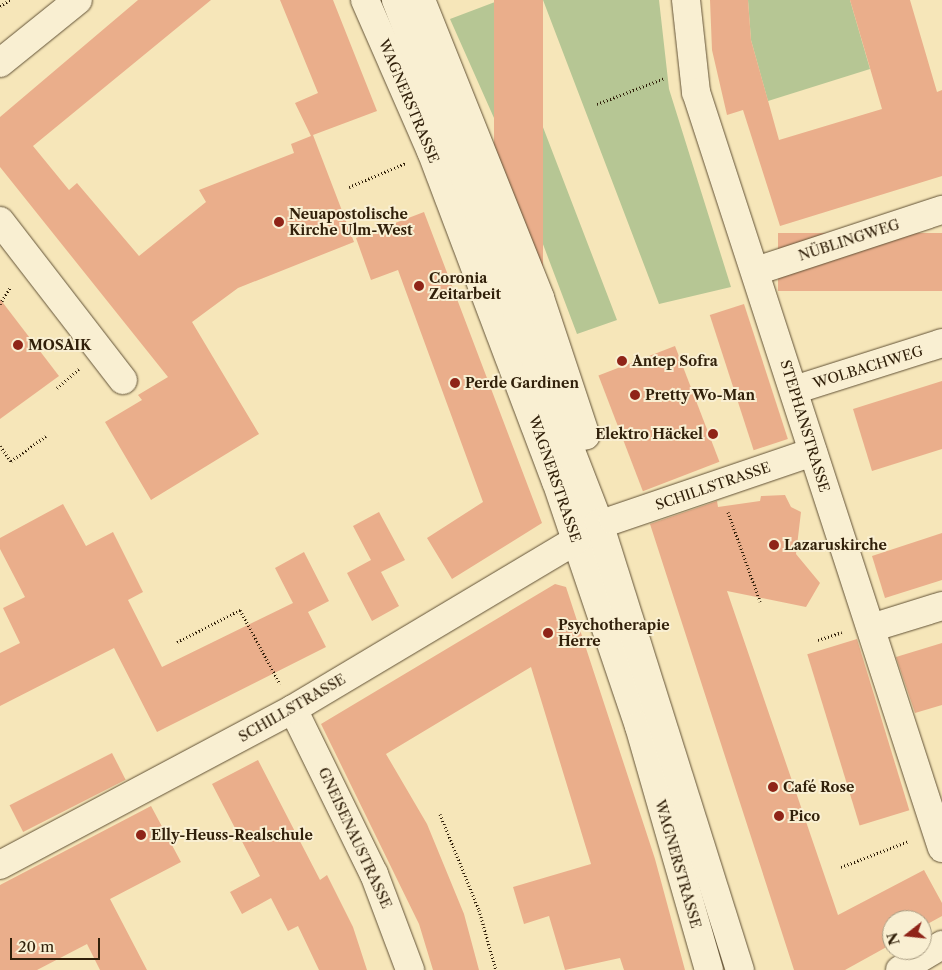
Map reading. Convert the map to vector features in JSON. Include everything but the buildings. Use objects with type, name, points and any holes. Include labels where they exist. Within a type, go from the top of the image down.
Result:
[{"type":"street","points":[[0,63],[78,0]]},
{"type":"street","name":"WAGNERSTRASSE","points":[[365,0],[431,151],[577,540],[639,726],[709,970]]},
{"type":"street","points":[[383,0],[496,283],[587,529],[726,970]]},
{"type":"street","points":[[396,0],[599,523],[740,970]]},
{"type":"street","points":[[421,0],[540,298],[692,756],[757,970]]},
{"type":"street","name":"STEPHANSTRASSE","points":[[686,0],[692,67],[938,840]]},
{"type":"street","name":"NÜBLINGWEG","points":[[756,271],[942,210]]},
{"type":"street","points":[[0,221],[123,380]]},
{"type":"street","name":"WOLBACHWEG","points":[[794,390],[942,344]]},
{"type":"street","name":"SCHILLSTRASSE","points":[[613,520],[813,452]]},
{"type":"street","name":"SCHILLSTRASSE","points":[[0,865],[293,709],[577,540]]},
{"type":"street","points":[[871,628],[942,606]]},
{"type":"street","name":"GNEISENAUSTRASSE","points":[[293,709],[374,874],[410,970]]},
{"type":"street","points":[[900,970],[942,945]]},
{"type":"path","points":[[0,6],[10,0]]},
{"type":"path","points":[[597,104],[692,67]]},
{"type":"path","points":[[349,187],[431,151]]},
{"type":"path","points":[[0,303],[10,288]]},
{"type":"path","points":[[0,446],[10,461],[46,436]]},
{"type":"path","points":[[717,484],[760,601]]},
{"type":"path","points":[[177,642],[240,610],[293,709]]},
{"type":"path","points":[[440,814],[479,910],[496,970]]},
{"type":"path","points":[[841,867],[938,840]]},
{"type":"green space","points":[[543,0],[659,0],[669,89],[731,287],[659,304]]},
{"type":"green space","points":[[748,0],[850,0],[870,69],[768,101],[751,40]]},
{"type":"green space","points":[[495,2],[617,320],[577,334],[502,136],[450,19]]},
{"type":"place","name":"Neuapostolische Kirche Ulm-West","points":[[279,222]]},
{"type":"place","name":"Coronia Zeitarbeit","points":[[419,286]]},
{"type":"place","name":"MOSAIK","points":[[18,345]]},
{"type":"place","name":"Antep Sofra","points":[[622,361]]},
{"type":"place","name":"Perde Gardinen","points":[[455,383]]},
{"type":"place","name":"Pretty Wo-Man","points":[[635,395]]},
{"type":"place","name":"Elektro Häckel","points":[[713,434]]},
{"type":"place","name":"Lazaruskirche","points":[[774,545]]},
{"type":"place","name":"Psychotherapie Herre","points":[[548,633]]},
{"type":"place","name":"Café Rose","points":[[773,787]]},
{"type":"place","name":"Pico","points":[[779,816]]},
{"type":"place","name":"Elly-Heuss-Realschule","points":[[141,835]]}]
